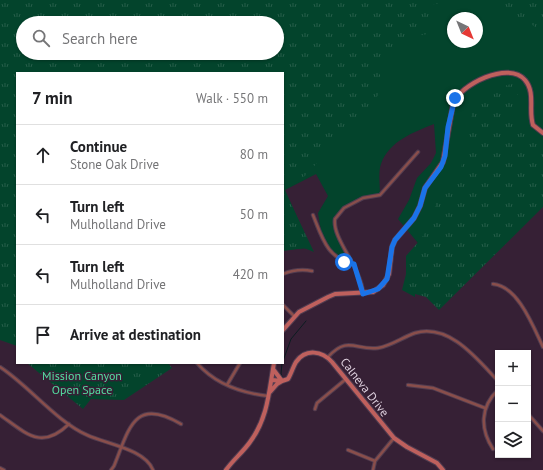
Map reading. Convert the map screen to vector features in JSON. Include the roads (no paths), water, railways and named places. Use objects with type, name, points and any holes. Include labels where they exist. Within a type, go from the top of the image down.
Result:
[{"type":"main road","points":[[284,329],[294,316],[304,308],[335,294],[363,294],[378,289],[387,279],[392,247],[395,240],[414,218],[420,206],[425,188],[441,167],[445,156],[448,127],[453,104],[458,94],[496,73],[511,72],[519,74],[530,87],[533,124],[543,133]]},
{"type":"main road","name":"Calneva Drive","points":[[269,394],[277,384],[288,379],[298,360],[303,355],[317,352],[328,357],[394,438],[406,447],[437,463],[443,470]]},
{"type":"main road","points":[[226,470],[251,441],[268,407],[274,364]]},
{"type":"main road","points":[[273,369],[282,381]]},
{"type":"main road","points":[[272,380],[282,381]]},
{"type":"street","points":[[363,294],[354,264],[336,232],[335,219],[344,208],[363,198],[380,195],[418,152]]},
{"type":"street","points":[[313,215],[322,239],[331,253],[344,262],[354,264]]},
{"type":"street","points":[[284,274],[290,271],[312,271]]},
{"type":"street","points":[[493,284],[500,284],[506,288],[519,302],[543,347]]},
{"type":"street","points":[[284,306],[294,316]]},
{"type":"street","points":[[328,357],[343,346],[351,344],[379,348],[413,334],[425,331],[439,334],[459,343],[469,351],[495,378]]},
{"type":"street","points":[[198,364],[211,375],[227,385],[246,393],[269,394]]},
{"type":"street","points":[[227,385],[239,364]]},
{"type":"street","points":[[0,367],[69,424],[88,436],[142,457],[153,470]]},
{"type":"street","points":[[315,409],[317,403],[346,379]]},
{"type":"street","points":[[408,385],[433,388],[485,408]]},
{"type":"street","points":[[493,450],[489,443],[484,421],[487,402],[495,393]]},
{"type":"street","points":[[111,470],[122,448],[128,428],[135,420],[144,415],[157,413],[168,416],[181,424]]},
{"type":"street","points":[[0,415],[31,437],[40,439],[51,438],[60,433],[69,424]]},
{"type":"street","points":[[531,417],[543,431]]},
{"type":"street","points":[[373,470],[375,461],[394,438]]},
{"type":"street","points":[[348,450],[375,461]]},
{"type":"street","points":[[0,468],[4,470]]},
{"type":"waterway","points":[[284,358],[291,339],[306,321]]},
{"type":"waterway","points":[[282,364],[281,374],[283,378]]},
{"type":"park label","name":"Mission Canyon Open Space","points":[[82,382]]}]
